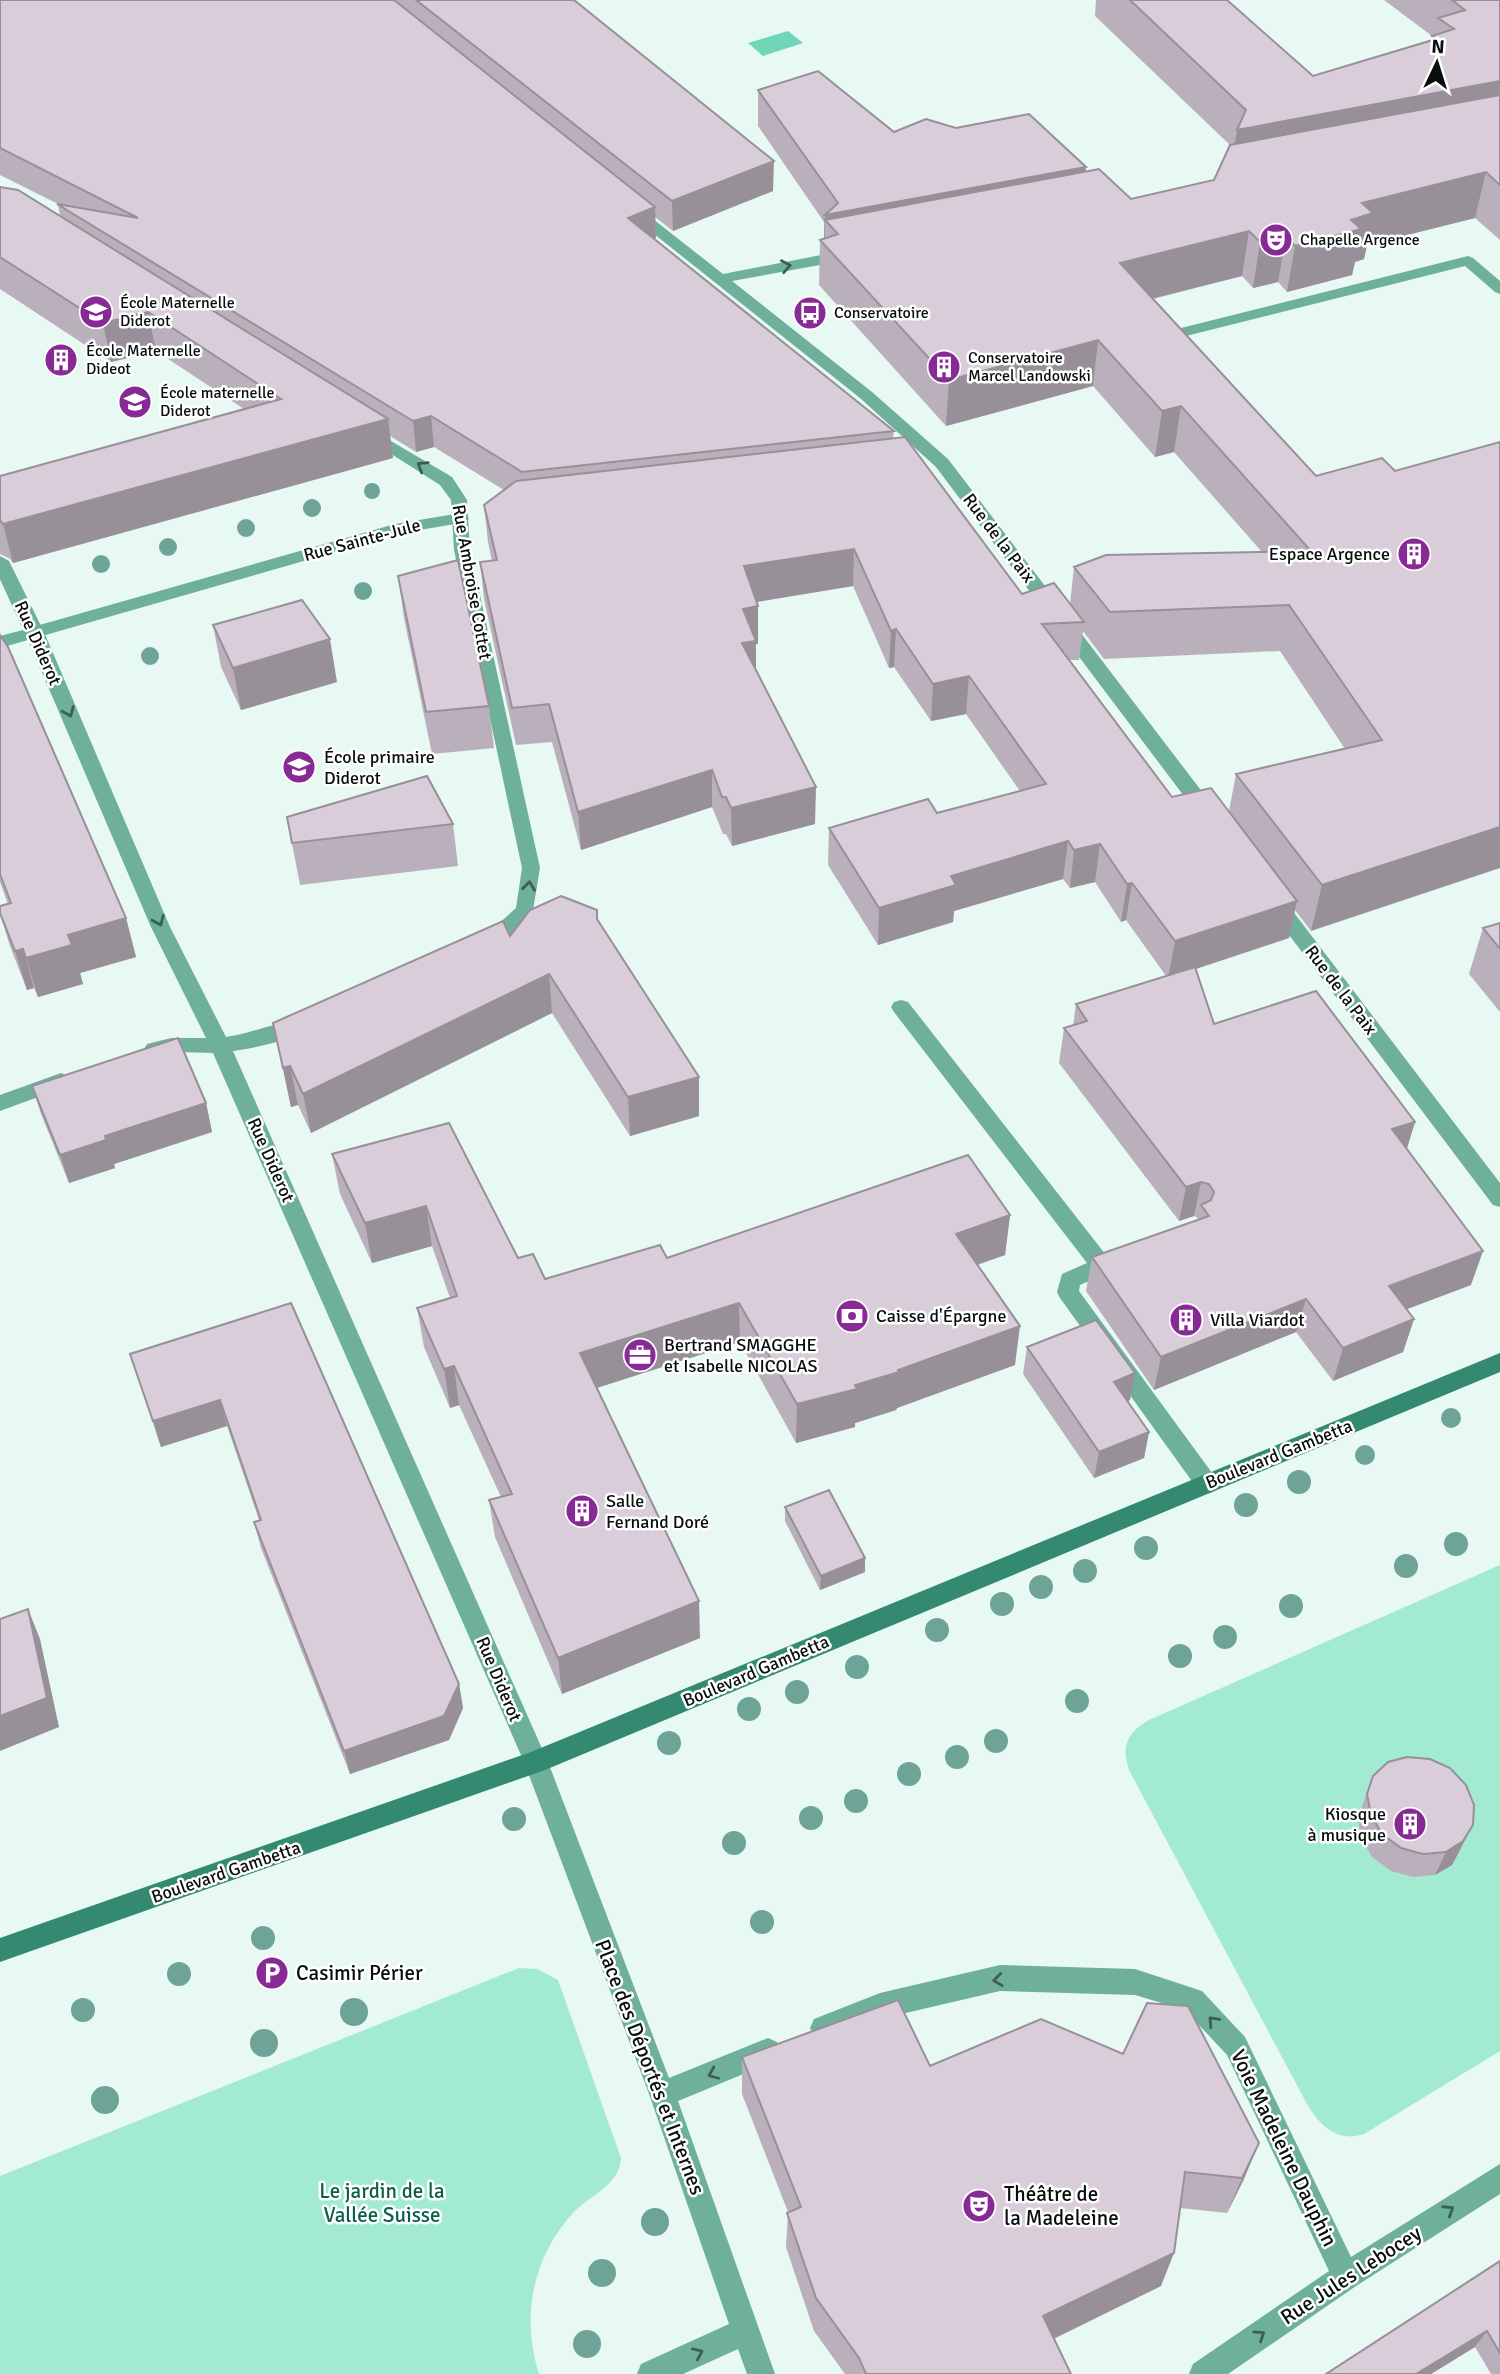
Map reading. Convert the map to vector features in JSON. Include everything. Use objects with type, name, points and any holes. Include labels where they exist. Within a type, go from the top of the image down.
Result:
[{"type":"main road","name":"Boulevard Gambetta","points":[[0,1950],[536,1762],[1500,1362]]},
{"type":"street","name":"Rue de la Paix","points":[[626,205],[866,395],[942,463],[1222,832]]},
{"type":"street","points":[[719,279],[860,252]]},
{"type":"street","points":[[1182,332],[1468,261],[1500,289]]},
{"type":"street","name":"Rue Ambroise Cottet","points":[[352,422],[446,481],[467,517],[462,550],[531,868],[525,911],[489,943],[464,954]]},
{"type":"street","points":[[915,466],[942,463]]},
{"type":"street","name":"Rue Sainte-Jule","points":[[0,642],[413,525],[467,517]]},
{"type":"street","name":"Rue Diderot","points":[[0,561],[35,632],[188,988],[220,1045],[536,1762]]},
{"type":"street","name":"Rue de la Paix","points":[[1264,887],[1500,1199]]},
{"type":"street","points":[[901,1006],[1102,1266]]},
{"type":"street","points":[[132,1056],[172,1043],[220,1045],[274,1036],[312,1019]]},
{"type":"street","points":[[0,1102],[79,1075]]},
{"type":"street","points":[[1136,1251],[1070,1280],[1069,1293],[1207,1484]]},
{"type":"street","name":"Place des Déportés et Internes","points":[[536,1762],[662,2094],[761,2374]]},
{"type":"street","name":"Voie Madeleine Dauphin","points":[[662,2094],[880,2006],[1000,1978],[1135,1982],[1192,2000],[1236,2046],[1346,2276]]},
{"type":"street","name":"Rue Jules Lebocey","points":[[1203,2374],[1346,2276],[1500,2178]]},
{"type":"street","points":[[650,2374],[746,2331]]},
{"type":"green space","points":[[1500,1565],[1500,2051],[1364,2134],[1338,2134],[1324,2126],[1307,2104],[1129,1770],[1126,1747],[1135,1730],[1149,1720]]},
{"type":"green space","name":"Le jardin de la Vallée Suisse","points":[[519,1968],[537,1969],[558,1980],[621,2158],[610,2183],[573,2213],[559,2230],[539,2269],[531,2310],[531,2331],[539,2374],[0,2374],[0,2176]]},
{"type":"shaded area","points":[[788,31],[803,43],[763,56],[748,43]]},
{"type":"building","points":[[0,0],[394,0],[655,207],[628,218],[894,431],[522,472],[431,416],[413,421],[57,204],[138,218],[0,148]]},
{"type":"building","points":[[416,0],[574,0],[774,161],[672,201]]},
{"type":"building","points":[[1130,0],[1227,0],[1313,76],[1436,39],[1432,36],[1454,29],[1438,18],[1465,10],[1452,0],[1500,0],[1500,81],[1237,130],[1246,110]]},
{"type":"building","points":[[818,71],[894,132],[926,119],[956,128],[1029,114],[1086,167],[825,215],[838,203],[758,90]]},
{"type":"building","points":[[1500,95],[1500,185],[1486,172],[1362,203],[1373,213],[1351,220],[1361,229],[1295,246],[1286,236],[1260,242],[1249,231],[1120,263],[1316,476],[1382,458],[1395,471],[1500,442],[1500,827],[1322,885],[1236,774],[1382,740],[1289,605],[1110,612],[1074,567],[1106,555],[1311,551],[1181,406],[1162,411],[1098,340],[949,380],[820,240],[838,234],[825,220],[1099,169],[1131,199],[1214,180],[1230,145]]},
{"type":"building","points":[[0,187],[18,190],[388,419],[3,524],[0,520],[0,476],[281,399],[148,312],[103,323],[0,257]]},
{"type":"building","points":[[905,437],[1022,594],[1054,583],[1084,622],[1042,624],[1172,797],[1211,788],[1297,901],[1175,941],[1132,883],[1127,884],[1100,844],[1074,850],[1068,841],[951,876],[956,885],[879,908],[829,828],[928,799],[937,813],[1046,784],[969,676],[933,684],[896,629],[891,631],[854,549],[744,566],[758,606],[743,609],[756,641],[742,643],[816,787],[731,808],[726,797],[722,797],[712,770],[578,812],[549,704],[512,708],[480,562],[497,560],[484,505],[516,481]]},
{"type":"building","points":[[458,560],[489,706],[426,712],[398,576]]},
{"type":"building","points":[[302,600],[330,639],[233,668],[213,625]]},
{"type":"building","points":[[0,635],[8,647],[126,918],[68,935],[72,945],[26,958],[23,949],[15,951],[0,913],[0,906],[11,903],[0,874]]},
{"type":"building","points":[[427,776],[453,824],[292,843],[287,817]]},
{"type":"building","points":[[561,896],[597,910],[597,919],[699,1077],[628,1097],[549,974],[303,1094],[290,1066],[283,1068],[273,1023],[503,921],[510,936],[530,910]]},
{"type":"building","points":[[1500,923],[1500,949],[1483,928]]},
{"type":"building","points":[[1195,967],[1214,1024],[1316,991],[1415,1122],[1392,1129],[1483,1251],[1389,1286],[1414,1319],[1343,1348],[1306,1299],[1161,1357],[1092,1257],[1209,1216],[1201,1205],[1211,1200],[1214,1192],[1209,1184],[1201,1182],[1186,1187],[1064,1028],[1087,1021],[1076,1004]]},
{"type":"building","points":[[178,1038],[206,1103],[105,1136],[106,1140],[60,1155],[32,1086]]},
{"type":"building","points":[[449,1123],[518,1258],[533,1254],[545,1279],[660,1245],[667,1258],[968,1155],[1010,1215],[956,1234],[1020,1326],[898,1370],[899,1372],[855,1385],[857,1389],[797,1404],[739,1303],[580,1353],[699,1601],[558,1658],[489,1500],[512,1494],[454,1366],[444,1369],[417,1308],[457,1296],[426,1206],[365,1223],[332,1154]]},
{"type":"building","points":[[291,1303],[459,1684],[444,1716],[344,1751],[254,1522],[261,1520],[220,1400],[153,1421],[130,1354]]},
{"type":"building","points":[[1096,1320],[1135,1373],[1114,1382],[1149,1432],[1099,1452],[1027,1347]]},
{"type":"building","points":[[829,1490],[865,1558],[821,1576],[785,1507]]},
{"type":"building","points":[[28,1609],[47,1698],[0,1716],[0,1619]]},
{"type":"building","name":"Kiosque à musique","points":[[1407,1757],[1430,1759],[1450,1768],[1466,1785],[1474,1805],[1473,1825],[1463,1841],[1446,1852],[1423,1854],[1401,1848],[1382,1834],[1371,1815],[1367,1794],[1373,1776],[1388,1762]]},
{"type":"building","name":"Théâtre de la Madeleine","points":[[898,2000],[930,2066],[1041,2019],[1123,2054],[1147,2003],[1188,2006],[1259,2143],[1242,2178],[1185,2172],[1174,2253],[1043,2316],[1071,2374],[866,2374],[859,2358],[816,2298],[787,2213],[801,2207],[742,2057]]},
{"type":"building","points":[[1500,2261],[1500,2353],[1487,2331],[1416,2374],[1326,2374]]},
{"type":"place","name":"Chapelle Argence","points":[[1276,240]]},
{"type":"place","name":"École Maternelle Diderot","points":[[96,312]]},
{"type":"place","name":"Conservatoire","points":[[810,313]]},
{"type":"place","name":"École Maternelle Dideot","points":[[61,360]]},
{"type":"place","name":"Conservatoire Marcel Landowski","points":[[944,367]]},
{"type":"place","name":"École maternelle Diderot","points":[[135,402]]},
{"type":"place","name":"Espace Argence","points":[[1414,554]]},
{"type":"place","name":"École primaire Diderot","points":[[299,767]]},
{"type":"place","name":"Caisse d'Épargne","points":[[852,1316]]},
{"type":"place","name":"Villa Viardot","points":[[1186,1320]]},
{"type":"place","name":"Bertrand SMAGGHE et Isabelle NICOLAS","points":[[640,1355]]},
{"type":"place","name":"Salle Fernand Doré","points":[[582,1511]]},
{"type":"place","name":"Kiosque à musique","points":[[1410,1824]]},
{"type":"place","name":"Casimir Périer","points":[[272,1973]]},
{"type":"place","name":"Théâtre de la Madeleine","points":[[979,2206]]}]
